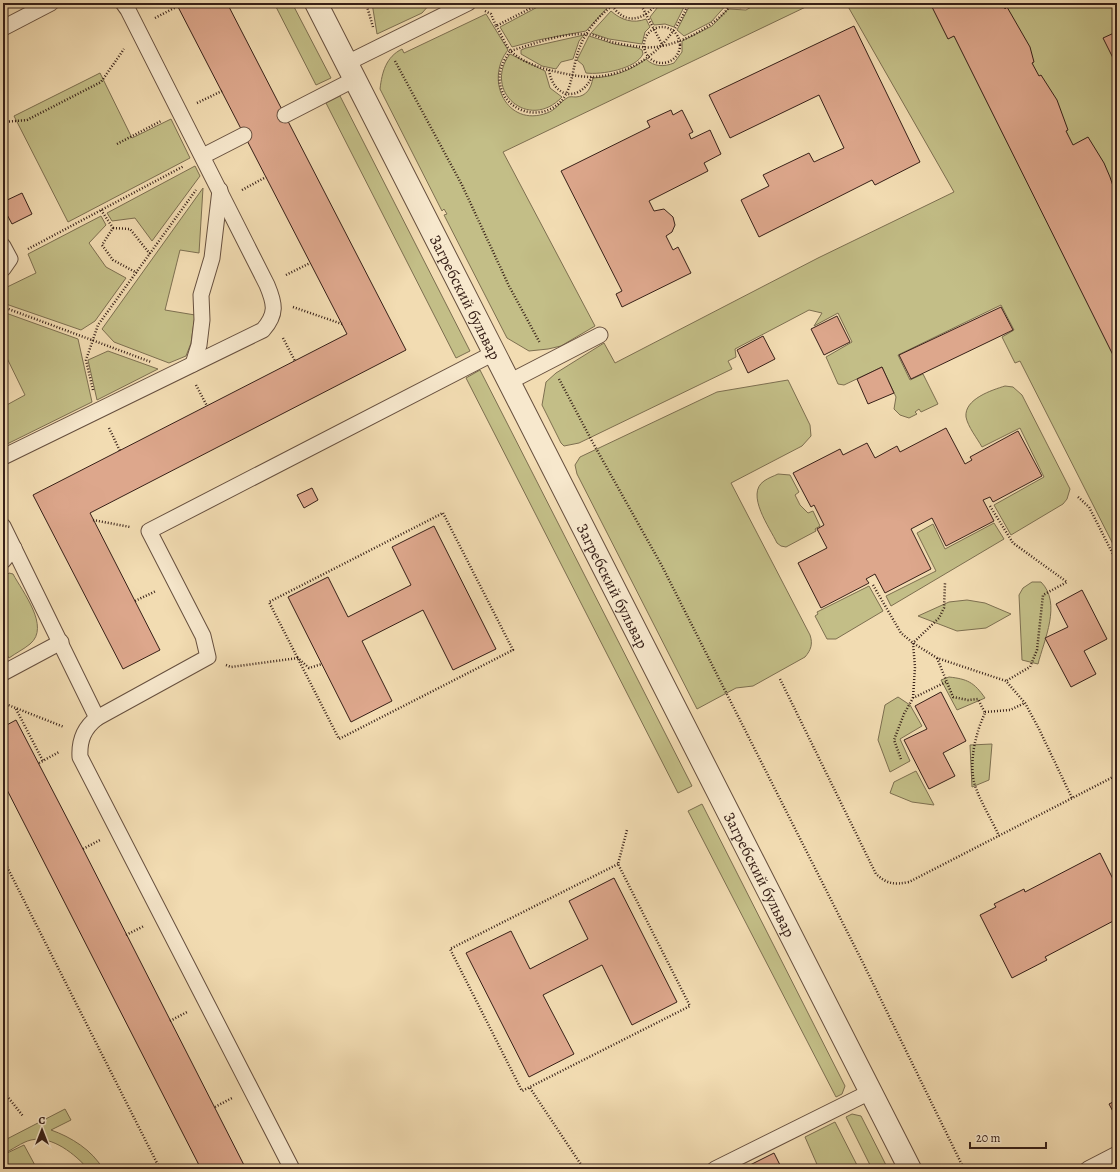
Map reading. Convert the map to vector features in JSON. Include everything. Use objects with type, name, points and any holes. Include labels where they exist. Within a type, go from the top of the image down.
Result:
[{"type":"street","name":"Загребский бульвар","points":[[316,3],[910,1169]]},
{"type":"lane","points":[[3,28],[51,3]]},
{"type":"lane","points":[[3,457],[263,330],[270,322],[274,308],[267,285],[222,194],[137,27],[122,3]]},
{"type":"lane","points":[[285,115],[351,71],[464,7]]},
{"type":"lane","points":[[203,156],[244,135]]},
{"type":"lane","points":[[193,364],[199,345],[202,320],[201,295],[212,258],[222,194]]},
{"type":"lane","points":[[3,246],[10,259],[3,269]]},
{"type":"lane","points":[[509,382],[600,335]]},
{"type":"lane","points":[[292,1169],[80,757],[80,746],[89,725],[97,718],[208,657],[203,636],[148,531],[494,353]]},
{"type":"lane","points":[[3,526],[97,718]]},
{"type":"lane","points":[[3,561],[14,548]]},
{"type":"lane","points":[[3,673],[61,642]]},
{"type":"lane","points":[[715,1169],[870,1092]]},
{"type":"lane","points":[[1088,1169],[1117,1154]]},
{"type":"path","points":[[496,26],[541,3]]},
{"type":"path","points":[[617,3],[612,4],[587,34],[579,48],[567,94],[558,104],[542,112],[525,112],[516,109],[503,93],[500,85],[500,72],[510,51],[547,40],[578,34],[587,34],[612,42],[644,47],[663,46],[674,32],[688,3]]},
{"type":"path","points":[[640,3],[663,46]]},
{"type":"path","points":[[612,4],[619,13],[628,17],[638,18],[647,15],[657,3]]},
{"type":"path","points":[[464,7],[488,12],[510,51],[549,70],[571,75],[592,77],[616,73],[663,46],[680,40],[712,24],[731,4],[741,7],[752,3]]},
{"type":"path","points":[[137,27],[178,6]]},
{"type":"path","points":[[664,28],[674,32],[680,40],[679,52],[670,61],[658,63],[648,56],[644,47],[646,37],[654,29],[664,28]]},
{"type":"path","points":[[3,122],[27,120],[101,82],[127,46]]},
{"type":"path","points":[[549,70],[550,80],[557,89],[567,94],[578,93],[587,86],[592,77]]},
{"type":"path","points":[[180,111],[222,91]]},
{"type":"path","points":[[116,144],[163,120]]},
{"type":"path","points":[[35,246],[185,166]]},
{"type":"path","points":[[222,194],[266,177]]},
{"type":"path","points":[[93,391],[86,360],[98,325],[198,187]]},
{"type":"path","points":[[101,210],[113,228]]},
{"type":"path","points":[[113,228],[130,229],[150,254]]},
{"type":"path","points":[[113,228],[102,245],[113,260],[137,273]]},
{"type":"path","points":[[267,285],[310,263]]},
{"type":"path","points":[[273,301],[342,324]]},
{"type":"path","points":[[3,307],[156,364]]},
{"type":"path","points":[[1078,497],[1089,507],[1117,562]]},
{"type":"path","points":[[990,506],[1012,543],[1067,582],[1043,596],[1037,650],[1030,667],[1006,680]]},
{"type":"path","points":[[298,658],[339,739],[513,650],[443,513],[269,602],[298,658],[309,668],[322,664]]},
{"type":"path","points":[[93,520],[148,531]]},
{"type":"path","points":[[901,759],[894,740],[904,714],[913,698],[915,667],[913,644],[939,618],[944,608],[945,583]]},
{"type":"path","points":[[874,585],[901,633],[913,644],[937,658],[1006,680],[1025,703],[1039,728],[1072,798]]},
{"type":"path","points":[[231,667],[298,658]]},
{"type":"path","points":[[937,658],[953,696],[968,700],[978,699],[984,712],[973,750],[974,782],[999,836]]},
{"type":"path","points":[[780,679],[876,874],[885,882],[896,885],[909,882],[1117,775]]},
{"type":"path","points":[[913,698],[946,682]]},
{"type":"path","points":[[3,703],[84,734]]},
{"type":"path","points":[[984,712],[1010,710],[1025,703]]},
{"type":"path","points":[[731,704],[862,961],[964,1169]]},
{"type":"path","points":[[16,709],[43,761]]},
{"type":"path","points":[[618,864],[450,949],[522,1092],[690,1006],[618,864],[627,830]]},
{"type":"path","points":[[83,849],[102,839]]},
{"type":"path","points":[[3,860],[160,1169]]},
{"type":"path","points":[[126,935],[146,925]]},
{"type":"path","points":[[170,1021],[190,1011]]},
{"type":"path","points":[[530,1088],[584,1169]]},
{"type":"path","points":[[3,1091],[24,1116]]},
{"type":"path","points":[[215,1108],[234,1097]]},
{"type":"shaded area","points":[[274,3],[292,3],[331,78],[316,85]]},
{"type":"shaded area","points":[[372,3],[431,3],[422,13],[377,34]]},
{"type":"shaded area","points":[[545,3],[608,3],[609,6],[586,31],[538,40],[512,47],[500,27]]},
{"type":"shaded area","points":[[661,3],[686,3],[674,27],[665,24],[654,25],[650,17]]},
{"type":"shaded area","points":[[691,3],[728,3],[711,22],[684,36],[677,30]]},
{"type":"shaded area","points":[[758,3],[814,3],[503,152],[595,326],[561,346],[548,349],[529,351],[507,338],[444,215],[447,214],[444,209],[442,211],[380,89],[384,71],[392,56],[402,49],[404,53],[486,14],[508,50],[501,62],[498,75],[499,87],[504,98],[511,108],[521,114],[533,116],[550,112],[568,97],[583,95],[590,88],[593,78],[621,73],[646,59],[652,64],[659,66],[674,63],[682,52],[682,41],[712,26],[728,9],[746,10]]},
{"type":"shaded area","points":[[846,3],[1117,3],[1117,552],[1020,361],[1015,363],[1002,337],[1014,330],[1001,305],[898,355],[910,380],[923,374],[938,404],[921,412],[919,409],[915,412],[917,414],[909,418],[900,415],[894,409],[896,397],[882,367],[844,385],[838,384],[826,357],[852,342],[838,313],[814,326],[822,313],[809,310],[735,349],[736,357],[728,361],[732,369],[579,443],[564,446],[561,443],[542,405],[546,382],[556,373],[604,343],[615,363],[818,258],[954,192]]},
{"type":"shaded area","points":[[611,11],[619,17],[627,20],[636,21],[646,19],[650,27],[645,32],[642,44],[609,39],[591,33]]},
{"type":"shaded area","points":[[584,35],[579,41],[573,59],[561,62],[556,69],[542,66],[521,54],[521,50],[526,48]]},
{"type":"shaded area","points":[[589,36],[614,44],[638,48],[642,50],[643,54],[633,64],[618,70],[600,73],[586,73],[583,65],[577,60]]},
{"type":"shaded area","points":[[510,54],[545,71],[550,88],[562,97],[549,107],[536,110],[524,109],[513,102],[505,93],[502,81],[503,68]]},
{"type":"shaded area","points":[[100,73],[132,138],[171,119],[190,158],[68,222],[14,116]]},
{"type":"shaded area","points":[[340,96],[470,351],[456,358],[326,103]]},
{"type":"shaded area","points":[[195,166],[200,176],[152,241],[135,218],[112,221],[107,213]]},
{"type":"shaded area","points":[[203,188],[199,253],[180,250],[165,310],[195,315],[191,343],[186,356],[169,363],[114,342],[102,329]]},
{"type":"shaded area","points":[[101,216],[106,225],[89,243],[106,267],[126,278],[95,321],[81,330],[3,303],[3,289],[36,273],[28,254]]},
{"type":"shaded area","points":[[3,312],[78,339],[92,402],[3,446],[3,407],[25,395],[3,350]]},
{"type":"shaded area","points":[[108,351],[158,369],[97,400],[88,360]]},
{"type":"shaded area","points":[[480,370],[692,786],[678,793],[466,378]]},
{"type":"shaded area","points":[[788,380],[810,425],[811,436],[802,446],[731,483],[810,635],[811,647],[805,657],[753,686],[736,688],[697,709],[577,474],[575,465],[580,457],[717,392]]},
{"type":"shaded area","points":[[1005,386],[1013,387],[1022,395],[1070,489],[1067,499],[1063,504],[1011,535],[994,505],[1044,477],[1020,428],[982,447],[971,429],[966,417],[969,405],[974,400],[986,393]]},
{"type":"shaded area","points":[[778,474],[790,475],[799,492],[795,495],[800,505],[808,513],[813,511],[820,526],[815,529],[816,531],[786,547],[777,543],[761,511],[757,494],[759,487],[764,481]]},
{"type":"shaded area","points":[[994,523],[1004,539],[891,606],[886,596],[936,571],[917,533],[933,524],[945,549]]},
{"type":"shaded area","points":[[9,573],[13,574],[28,599],[33,609],[37,628],[36,637],[30,644],[9,658],[7,655],[3,657],[3,578]]},
{"type":"shaded area","points":[[1032,582],[1041,582],[1047,591],[1051,611],[1050,622],[1038,664],[1022,660],[1019,595],[1023,588]]},
{"type":"shaded area","points":[[869,586],[883,611],[836,639],[827,639],[815,616],[818,614],[817,612]]},
{"type":"shaded area","points":[[967,600],[985,603],[1011,614],[986,628],[957,631],[918,616],[949,602]]},
{"type":"shaded area","points":[[949,677],[970,682],[985,698],[957,710],[941,680]]},
{"type":"shaded area","points":[[898,697],[910,705],[922,726],[900,739],[910,761],[890,772],[878,740],[885,705]]},
{"type":"shaded area","points":[[992,744],[989,780],[972,787],[970,745]]},
{"type":"shaded area","points":[[916,771],[934,805],[912,802],[890,793],[894,782]]},
{"type":"shaded area","points":[[702,804],[845,1086],[842,1094],[836,1097],[688,811]]},
{"type":"shaded area","points":[[65,1109],[71,1120],[51,1130],[66,1136],[87,1150],[103,1169],[88,1169],[63,1147],[47,1140],[31,1140],[3,1154],[3,1141]]},
{"type":"shaded area","points":[[852,1114],[861,1116],[888,1169],[872,1169],[846,1117]]},
{"type":"shaded area","points":[[835,1122],[859,1169],[819,1169],[805,1137]]},
{"type":"shaded area","points":[[24,1145],[37,1169],[3,1169],[3,1155]]},
{"type":"building","points":[[176,3],[227,3],[406,350],[90,513],[160,650],[123,669],[33,495],[347,334]]},
{"type":"building","points":[[930,3],[1002,3],[1005,9],[1007,7],[1030,47],[1034,62],[1032,63],[1039,76],[1041,75],[1057,100],[1068,130],[1066,131],[1073,145],[1088,137],[1104,163],[1117,201],[1117,363],[954,36],[948,39]]},
{"type":"building","points":[[854,26],[920,162],[875,185],[872,180],[759,237],[741,200],[769,186],[763,175],[809,153],[814,162],[844,148],[819,95],[730,138],[709,95]]},
{"type":"building","points":[[1117,28],[1117,66],[1103,38],[1114,33],[1113,30]]},
{"type":"building","points":[[671,110],[673,115],[682,110],[693,132],[689,134],[691,139],[710,130],[721,154],[704,163],[708,171],[649,201],[654,211],[664,209],[673,217],[675,225],[672,232],[666,236],[673,250],[678,247],[691,273],[622,307],[616,294],[622,291],[561,171],[650,127],[647,121]]},
{"type":"building","points":[[22,193],[32,214],[12,224],[3,207],[3,202]]},
{"type":"building","points":[[1001,307],[1013,330],[911,379],[899,355]]},
{"type":"building","points":[[837,316],[850,342],[824,355],[811,329]]},
{"type":"building","points":[[763,336],[775,359],[748,373],[737,350]]},
{"type":"building","points":[[882,367],[894,393],[868,404],[857,379]]},
{"type":"building","points":[[946,428],[965,464],[972,460],[970,457],[1018,431],[1042,476],[993,502],[990,497],[983,500],[994,521],[946,546],[932,518],[911,529],[931,569],[885,593],[875,574],[866,579],[869,583],[821,608],[798,563],[827,548],[817,529],[824,525],[814,505],[811,507],[793,473],[840,449],[843,455],[867,443],[875,458],[897,446],[900,452]]},
{"type":"building","points":[[312,488],[318,500],[304,508],[297,495]]},
{"type":"building","points":[[434,526],[496,649],[453,670],[423,610],[362,641],[392,701],[351,722],[288,597],[328,577],[348,617],[411,585],[392,547]]},
{"type":"building","points":[[1082,590],[1107,639],[1084,651],[1096,674],[1071,687],[1045,638],[1068,627],[1056,604]]},
{"type":"building","points":[[941,692],[966,741],[943,753],[955,776],[929,789],[904,740],[927,729],[915,706]]},
{"type":"building","points":[[16,720],[246,1169],[201,1169],[3,782],[3,727]]},
{"type":"building","points":[[1100,853],[1117,887],[1117,919],[1045,957],[1047,960],[1012,978],[980,915],[996,907],[994,904],[1024,889],[1025,892]]},
{"type":"building","points":[[614,878],[677,1002],[632,1025],[602,965],[543,995],[574,1054],[529,1077],[466,953],[511,931],[530,969],[588,939],[569,901]]},
{"type":"building","points":[[1117,1100],[1117,1119],[1109,1104]]},
{"type":"building","points":[[774,1153],[782,1169],[742,1169]]},
{"type":"building","points":[[1062,1165],[1064,1169],[1053,1169]]}]
